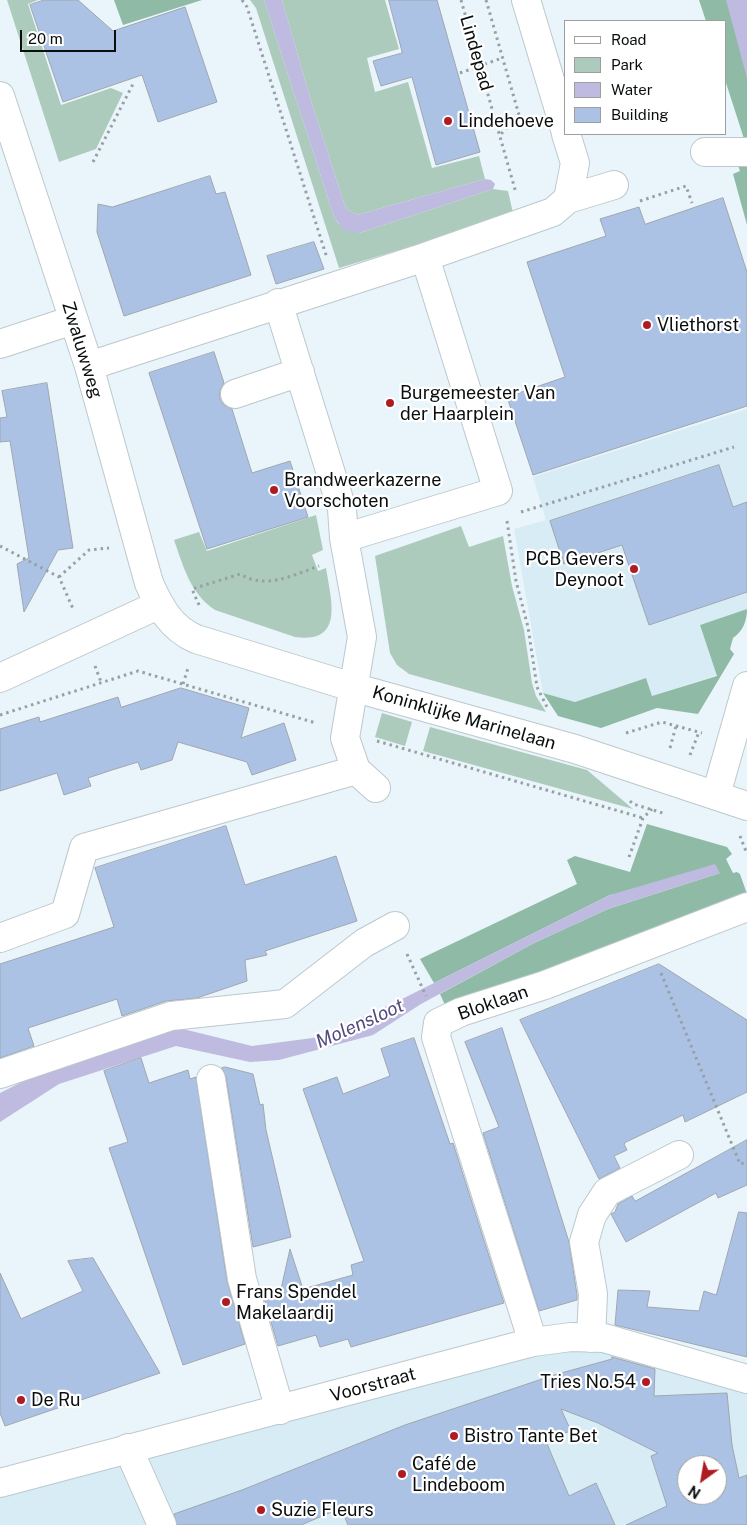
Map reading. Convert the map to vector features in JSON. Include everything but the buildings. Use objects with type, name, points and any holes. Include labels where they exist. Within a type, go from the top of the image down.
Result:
[{"type":"street","points":[[526,0],[564,127]]},
{"type":"street","name":"Zwaluwweg","points":[[0,96],[89,366],[149,583],[158,605]]},
{"type":"street","points":[[566,135],[575,163],[568,199]]},
{"type":"street","points":[[704,152],[747,152]]},
{"type":"street","points":[[89,366],[525,222],[553,212],[568,199],[614,184]]},
{"type":"street","points":[[346,548],[498,491],[425,256]]},
{"type":"street","points":[[278,303],[342,509],[346,548],[362,637],[352,687]]},
{"type":"street","points":[[0,344],[73,320]]},
{"type":"street","points":[[235,394],[300,372]]},
{"type":"street","points":[[0,678],[158,605]]},
{"type":"street","name":"Koninklijke Marinelaan","points":[[158,605],[181,632],[196,639],[352,687],[545,740],[747,806]]},
{"type":"street","points":[[716,795],[747,686]]},
{"type":"street","name":"Koninklijke Marinelaan","points":[[352,687],[344,731],[356,770]]},
{"type":"street","points":[[0,938],[65,914],[84,848],[356,770],[376,788]]},
{"type":"street","name":"Bloklaan","points":[[534,1342],[436,1037],[438,1023],[461,1012],[545,985],[747,907]]},
{"type":"street","points":[[0,1074],[171,1016],[285,1004],[364,943],[395,926]]},
{"type":"street","points":[[211,1079],[242,1279],[280,1410]]},
{"type":"street","points":[[591,1338],[593,1294],[584,1242],[592,1215],[607,1192],[680,1155]]},
{"type":"street","name":"Voorstraat","points":[[0,1483],[534,1342],[571,1337],[604,1338],[747,1379]]},
{"type":"street","points":[[128,1448],[162,1525]]},
{"type":"path","points":[[242,0],[247,7],[335,285]]},
{"type":"path","name":"Lindepad","points":[[461,0],[525,222]]},
{"type":"path","points":[[486,0],[519,115],[500,135]]},
{"type":"path","points":[[460,73],[502,58]]},
{"type":"path","points":[[93,162],[134,82]]},
{"type":"path","points":[[614,184],[622,207],[686,186],[692,203]]},
{"type":"path","points":[[515,514],[734,447]]},
{"type":"path","points":[[509,533],[516,581],[528,627],[537,687],[552,717],[545,740]]},
{"type":"path","points":[[0,546],[59,577],[89,550],[138,544]]},
{"type":"path","points":[[183,684],[204,614],[192,589],[240,574],[250,580],[271,582],[346,548]]},
{"type":"path","points":[[618,735],[662,722],[732,741]]},
{"type":"path","points":[[649,945],[740,1164],[747,1162]]},
{"type":"path","points":[[418,977],[428,1000]]},
{"type":"shaded area","name":"PCB Gevers Deynoot","points":[[747,409],[747,609],[700,625],[717,675],[652,696],[646,678],[575,702],[543,693],[514,529],[546,520],[533,477]]},
{"type":"shaded area","points":[[512,1338],[609,1345],[747,1385],[747,1525],[0,1525],[0,1473]]},
{"type":"green space","points":[[7,0],[38,0],[28,4],[61,105],[111,88],[123,93],[96,149],[59,162]]},
{"type":"green space","points":[[114,0],[202,0],[123,25]]},
{"type":"green space","points":[[250,0],[264,0],[334,217],[339,224],[359,233],[493,189],[508,191],[512,216],[339,268],[256,8]]},
{"type":"green space","points":[[282,0],[385,0],[399,49],[367,58],[375,92],[408,82],[432,168],[479,156],[485,179],[357,215],[346,209],[312,104]]},
{"type":"green space","points":[[699,0],[727,0],[747,76],[747,148],[727,86],[727,20],[706,20]]},
{"type":"green space","points":[[747,153],[747,225],[733,174],[740,171],[735,157]]},
{"type":"green space","points":[[316,515],[323,550],[312,555],[318,571],[326,568],[332,606],[328,627],[322,634],[311,637],[295,637],[215,610],[199,596],[194,588],[174,540],[199,532],[207,551]]},
{"type":"green space","points":[[461,526],[469,547],[503,536],[512,586],[524,630],[532,683],[536,696],[546,712],[409,674],[397,665],[390,653],[375,556]]},
{"type":"green space","points":[[747,609],[744,625],[733,638],[730,649],[734,654],[698,714],[657,708],[601,728],[558,716],[543,693],[575,702],[646,678],[652,696],[717,676],[700,625]]},
{"type":"green space","points":[[382,713],[412,722],[405,746],[375,737]]},
{"type":"green space","points":[[430,727],[587,770],[633,809],[423,751]]},
{"type":"green space","points":[[647,824],[727,847],[732,854],[726,859],[733,873],[737,872],[740,874],[747,894],[526,980],[480,991],[445,1005],[440,994],[534,943],[608,909],[720,873],[610,895],[434,983],[420,959],[577,884],[567,860],[575,856],[630,872]]},
{"type":"water","points":[[264,0],[282,0],[312,104],[346,209],[357,215],[485,179],[491,180],[495,184],[493,189],[359,233],[344,230],[334,217]]},
{"type":"water","points":[[726,0],[747,0],[747,78]]},
{"type":"water","name":"Molensloot","points":[[715,864],[720,873],[608,909],[534,943],[421,1004],[373,1035],[279,1060],[250,1062],[176,1046],[59,1084],[0,1122],[0,1093],[30,1078],[175,1027],[252,1046],[320,1037],[398,1001],[610,895]]},
{"type":"place","name":"Lindehoeve","points":[[448,121]]},
{"type":"place","name":"Vliethorst","points":[[647,325]]},
{"type":"place","name":"Burgemeester Van der Haarplein","points":[[390,403]]},
{"type":"place","name":"Brandweerkazerne Voorschoten","points":[[274,490]]},
{"type":"place","name":"PCB Gevers Deynoot","points":[[634,569]]},
{"type":"place","name":"Frans Spendel Makelaardij","points":[[226,1302]]},
{"type":"place","name":"Tries No.54","points":[[646,1382]]},
{"type":"place","name":"De Ru","points":[[21,1400]]},
{"type":"place","name":"Bistro Tante Bet","points":[[454,1436]]},
{"type":"place","name":"Café de Lindeboom","points":[[402,1474]]},
{"type":"place","name":"Suzie Fleurs","points":[[261,1510]]}]
